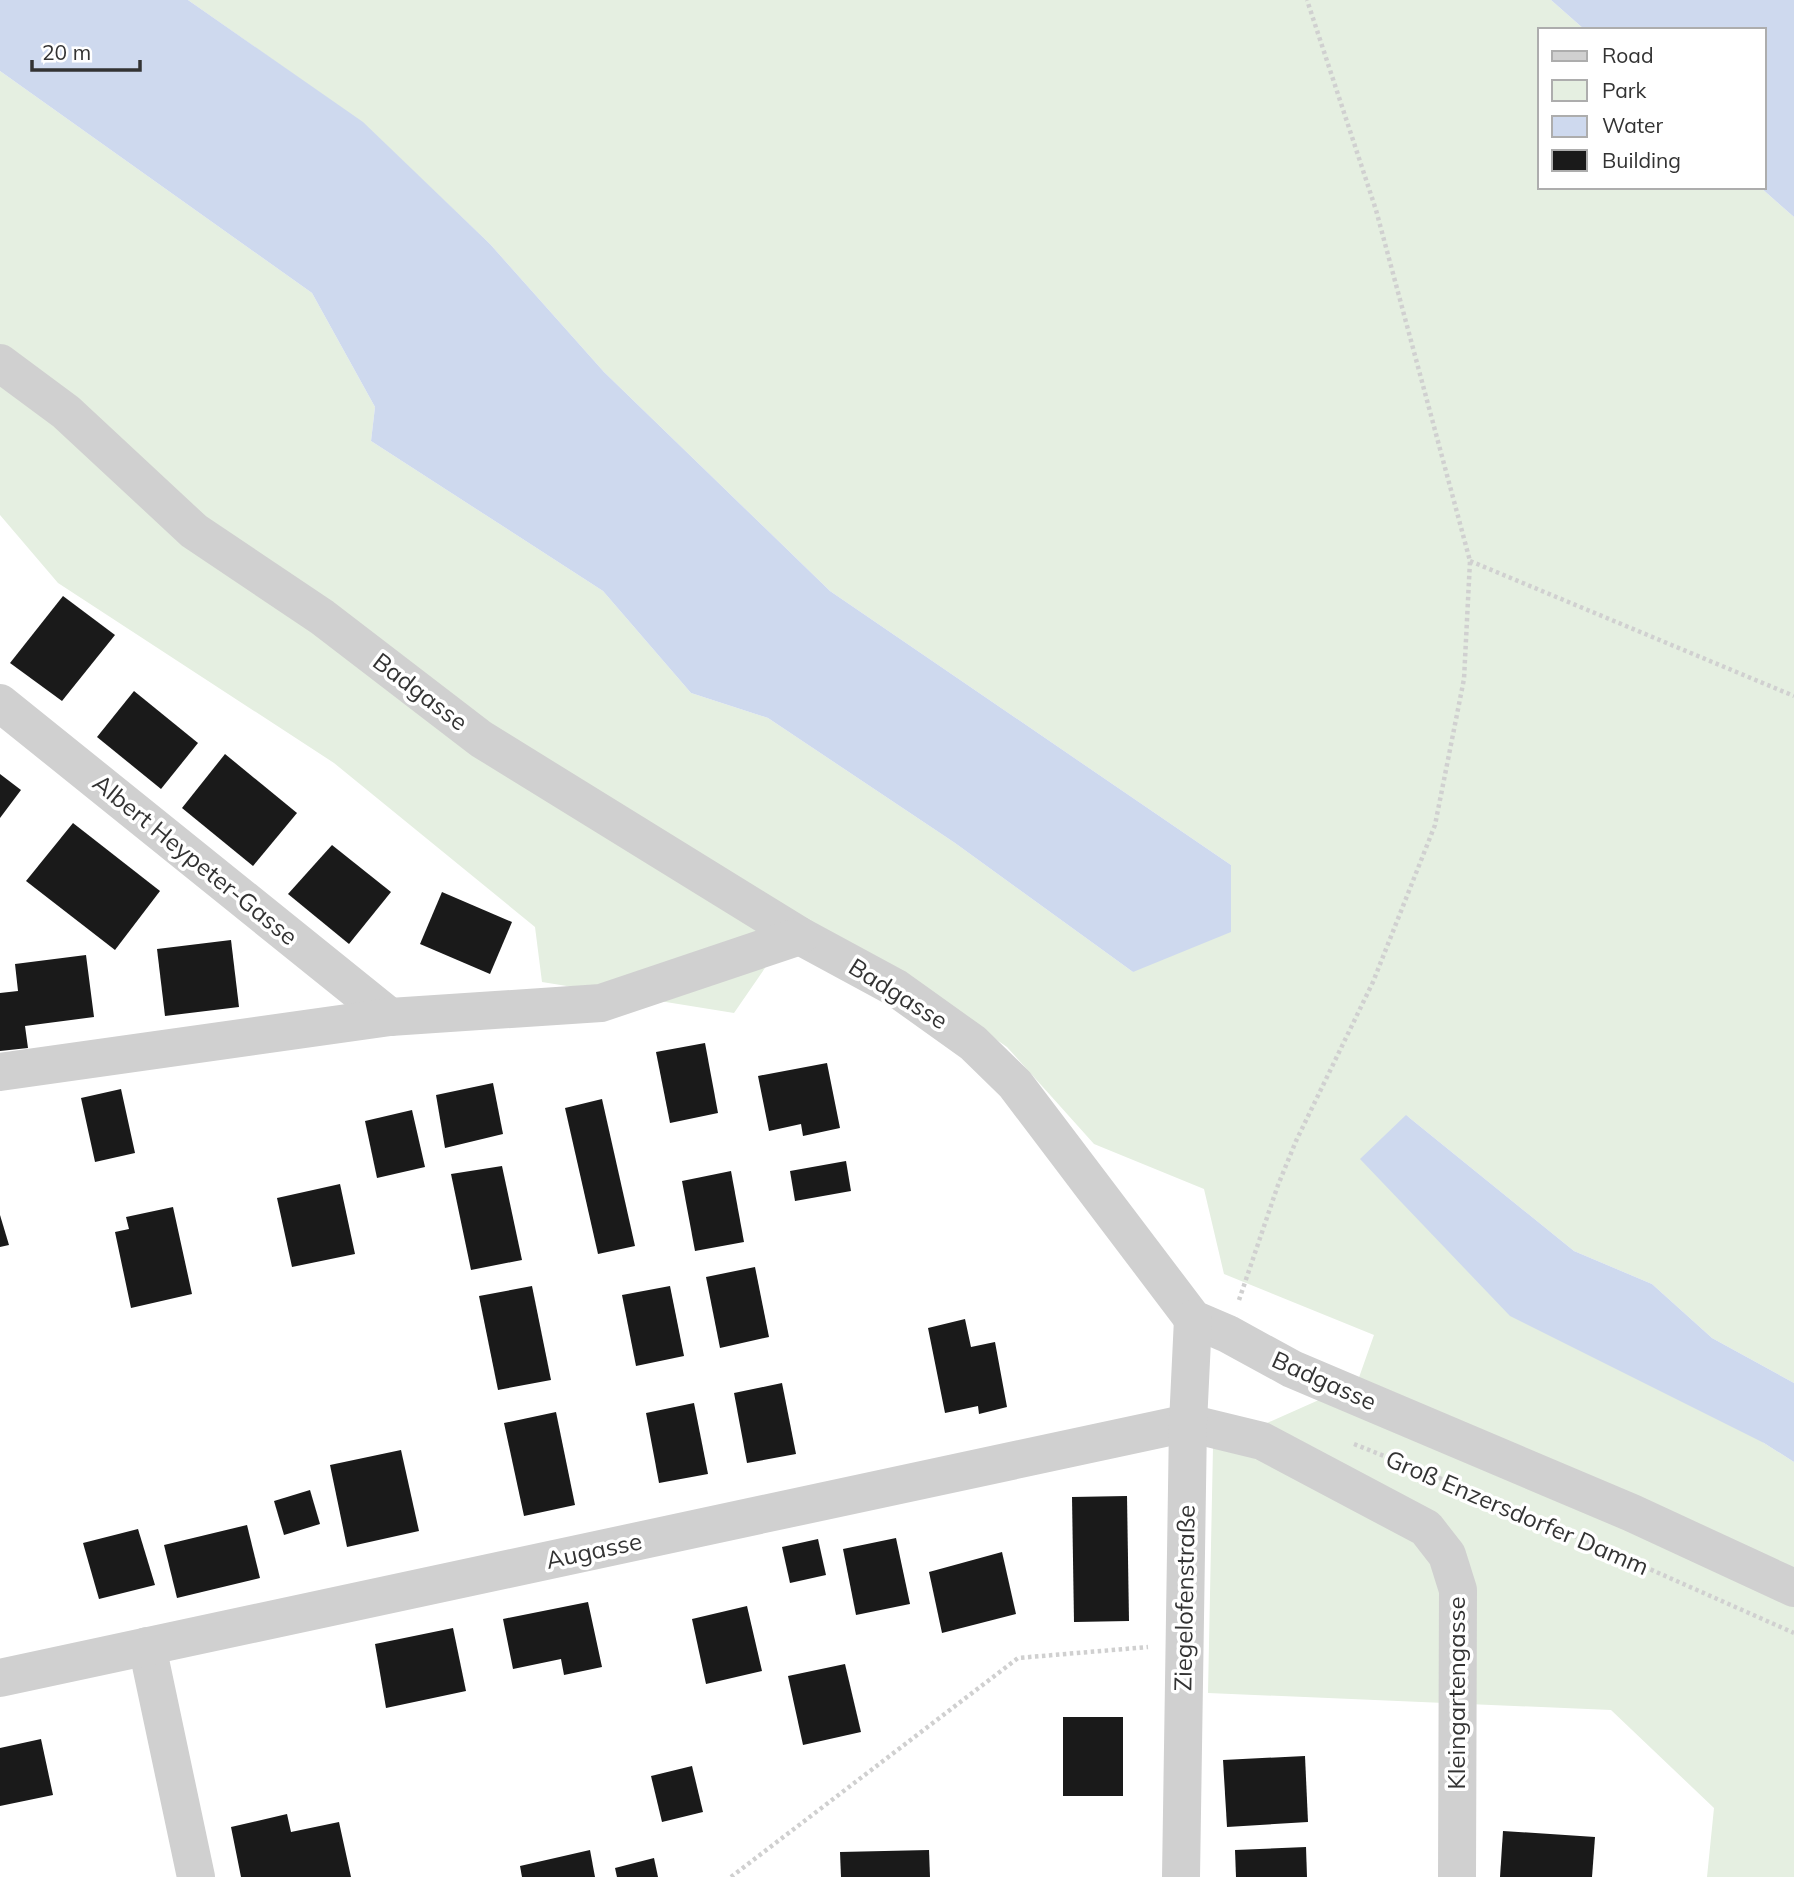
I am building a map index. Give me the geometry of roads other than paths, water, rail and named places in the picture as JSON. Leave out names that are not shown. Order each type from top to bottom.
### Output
[{"type":"street","name":"Badgasse","points":[[0,363],[66,412],[194,531],[322,617],[481,739],[800,936],[896,988],[973,1043],[1015,1084],[1193,1319],[1292,1368],[1632,1513],[1794,1588]]},
{"type":"street","name":"Albert Heypeter-Gasse","points":[[0,703],[390,1017]]},
{"type":"street","points":[[0,1072],[390,1017],[601,1003],[800,936]]},
{"type":"street","name":"Ziegelofenstraße","points":[[1181,1877],[1188,1423],[1193,1319]]},
{"type":"street","name":"Augasse","points":[[0,1678],[1188,1423]]},
{"type":"street","name":"Kleingartengasse","points":[[1188,1423],[1262,1441],[1426,1528],[1447,1555],[1458,1590],[1457,1877]]},
{"type":"street","points":[[147,1646],[196,1877]]},
{"type":"water","points":[[0,0],[188,0],[363,122],[490,244],[604,372],[830,591],[1231,865],[1231,932],[1133,972],[955,843],[768,718],[691,693],[603,591],[371,441],[375,407],[312,293],[0,71]]},
{"type":"water","points":[[1551,0],[1794,0],[1794,217],[1762,189],[1766,189],[1766,28],[1583,28]]},
{"type":"water","points":[[1406,1115],[1574,1251],[1652,1284],[1712,1338],[1794,1383],[1794,1462],[1764,1443],[1510,1316],[1360,1159]]}]
